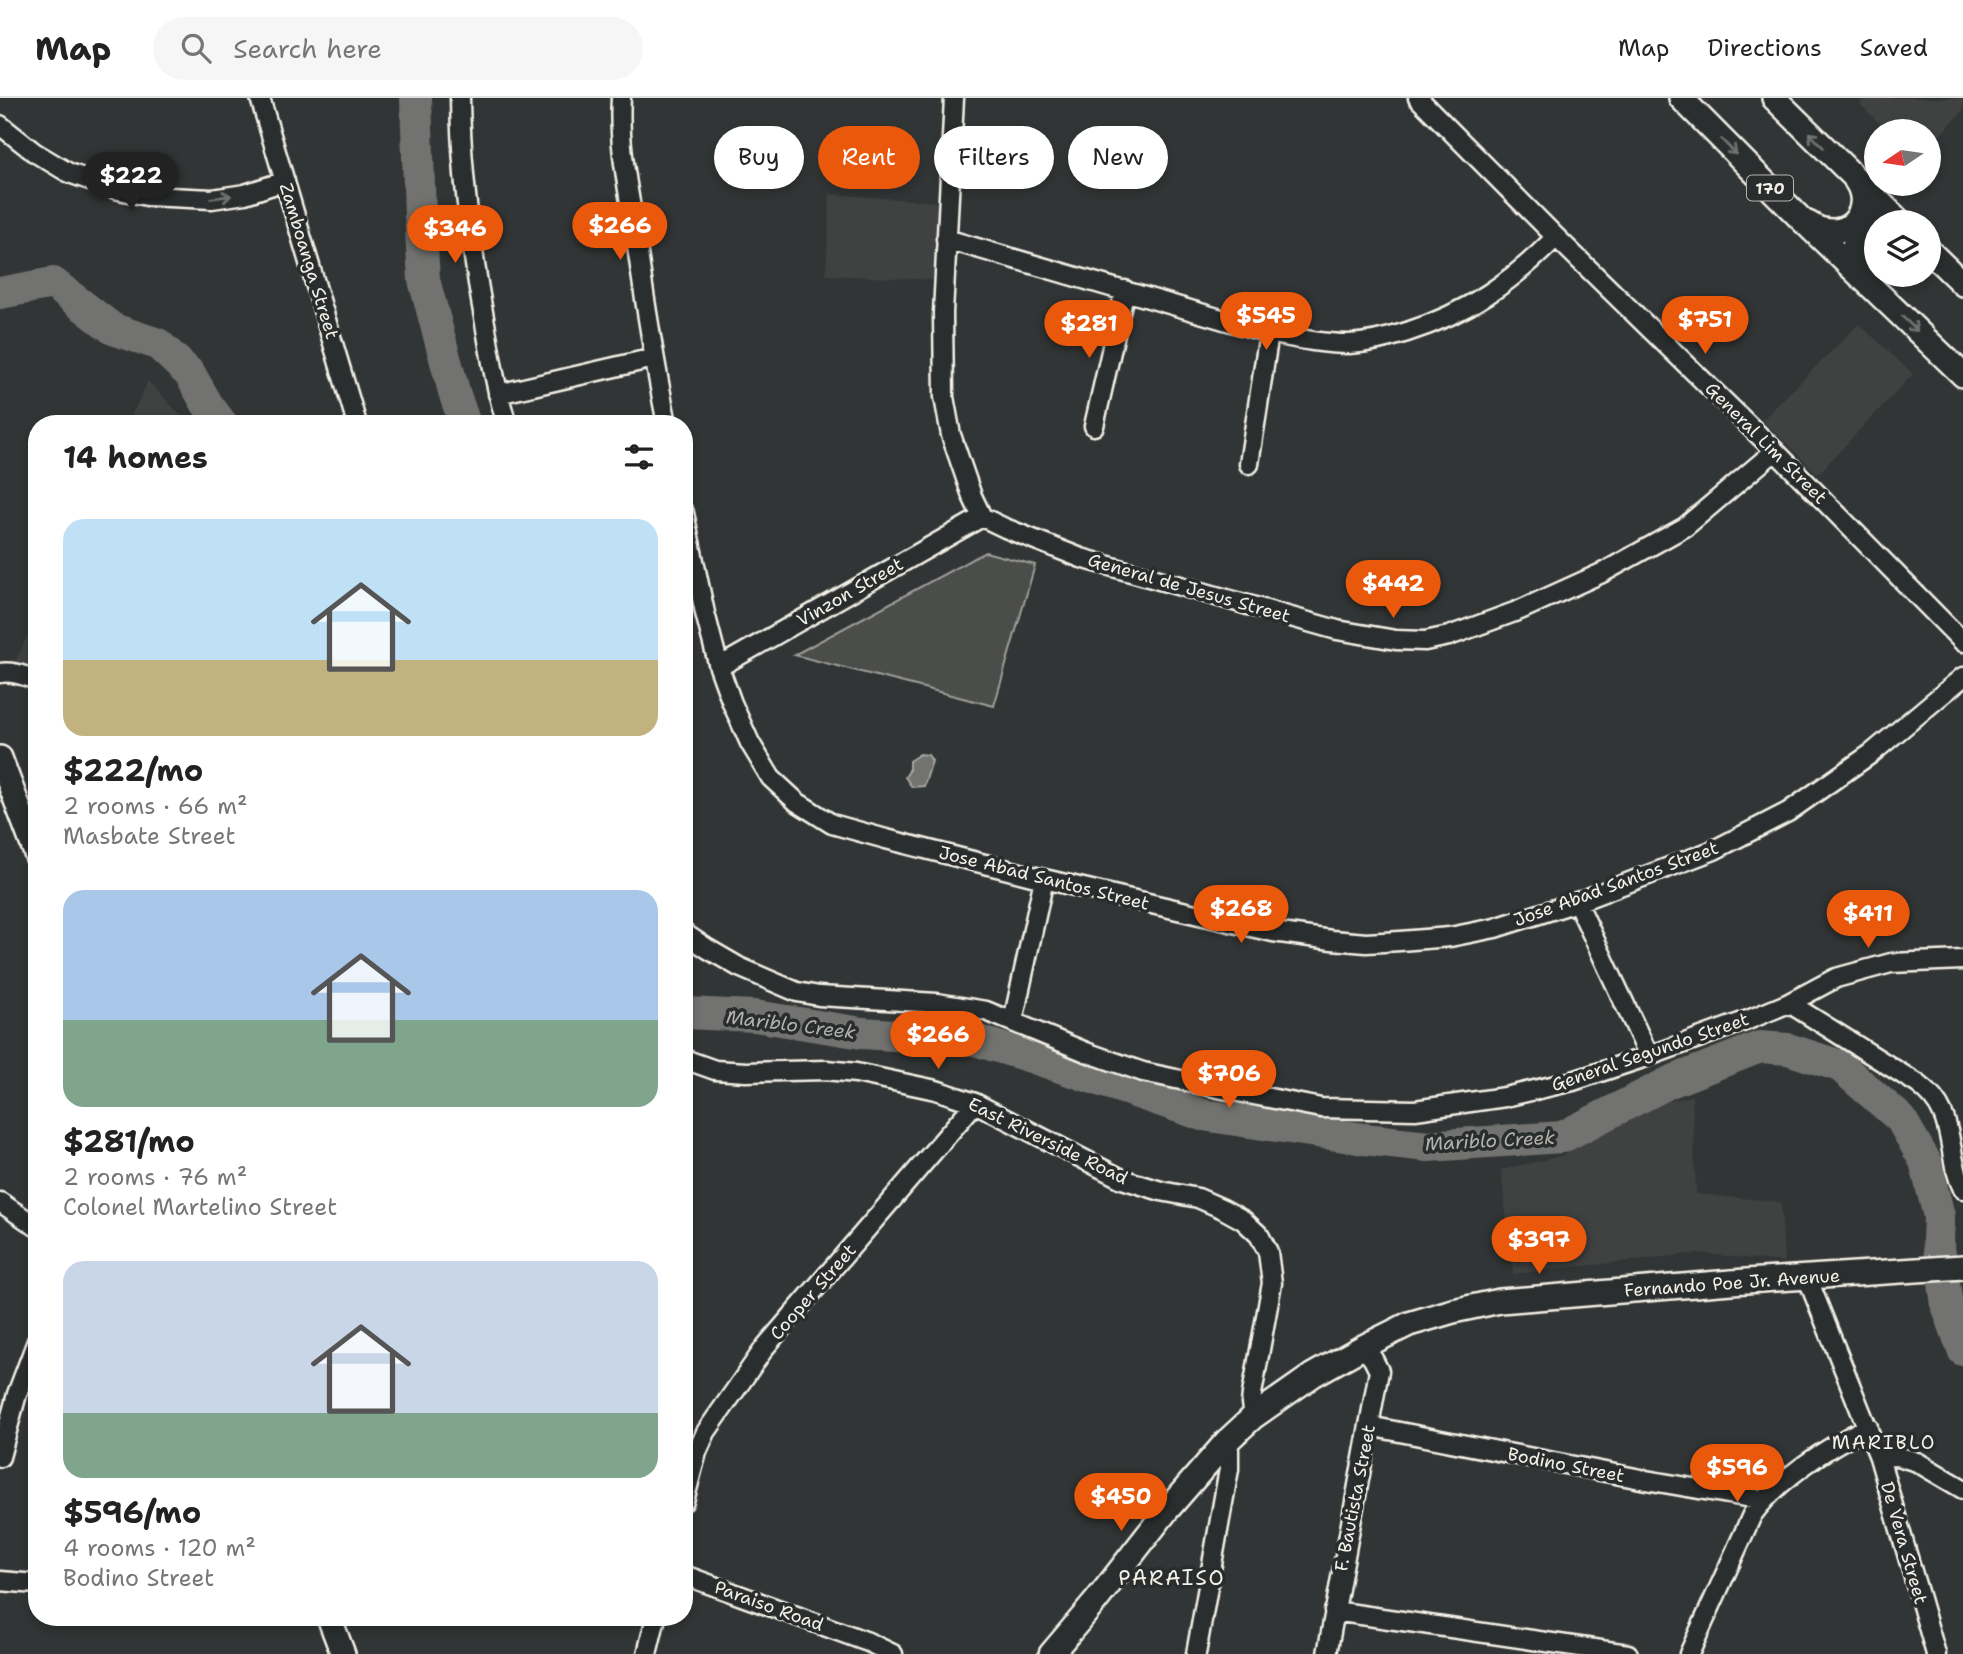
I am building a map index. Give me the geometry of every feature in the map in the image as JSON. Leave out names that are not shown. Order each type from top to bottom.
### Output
[{"type":"main road","name":"170","points":[[1681,98],[1800,218],[1963,375]]},
{"type":"main road","points":[[1774,98],[1886,210]]},
{"type":"main road","points":[[1800,218],[1826,231],[1841,230],[1855,221],[1860,215],[1864,199],[1858,184],[1847,170]]},
{"type":"main road","points":[[1861,276],[1853,260],[1852,251],[1858,234],[1864,229]]},
{"type":"main road","points":[[1941,263],[1963,285]]},
{"type":"main road","points":[[0,758],[28,832]]},
{"type":"main road","name":"Fernando Poe Jr. Avenue","points":[[1051,1654],[1167,1510],[1226,1442],[1313,1375],[1409,1324],[1500,1301],[1961,1267]]},
{"type":"main road","points":[[332,1626],[343,1654]]},
{"type":"street","name":"Zamboanga Street","points":[[260,98],[354,415]]},
{"type":"street","points":[[460,98],[466,208],[498,394],[504,415]]},
{"type":"street","points":[[621,98],[625,172],[665,415]]},
{"type":"street","points":[[954,98],[942,348],[944,397],[951,435],[962,470],[982,517]]},
{"type":"street","name":"General Lim Street","points":[[1418,98],[1775,451],[1963,642]]},
{"type":"street","points":[[0,125],[33,152],[69,173],[147,196],[212,199],[245,194],[285,181]]},
{"type":"street","points":[[946,239],[1269,333],[1311,342],[1351,344],[1390,337],[1459,312],[1493,291],[1537,257],[1556,237]]},
{"type":"street","points":[[1094,426],[1125,290]]},
{"type":"street","points":[[1250,464],[1269,333]]},
{"type":"street","points":[[498,394],[654,358]]},
{"type":"street","name":"General de Jesus Street","points":[[982,517],[1030,539],[1082,558],[1324,626],[1396,640],[1425,641],[1449,636],[1520,610],[1604,572],[1685,527],[1775,451]]},
{"type":"street","name":"Vinzon Street","points":[[719,667],[982,517]]},
{"type":"street","name":"Jose Abad Santos Street","points":[[693,556],[719,667],[750,743],[771,778],[797,802],[832,824],[1044,879],[1273,932],[1366,943],[1450,937],[1495,928],[1577,902],[1714,850],[1788,812],[1872,753],[1963,677]]},
{"type":"street","points":[[0,673],[14,673],[28,677]]},
{"type":"street","points":[[1013,1021],[1044,879]]},
{"type":"street","points":[[1577,902],[1649,1056]]},
{"type":"street","name":"General Segundo Street","points":[[693,939],[739,967],[797,992],[819,996],[937,1003],[986,1011],[1143,1072],[1321,1108],[1416,1110],[1504,1097],[1573,1081],[1748,1020],[1789,1003],[1836,978],[1891,964],[1963,960]]},
{"type":"street","points":[[1789,1003],[1918,1084],[1935,1099],[1946,1119],[1963,1189]]},
{"type":"street","name":"East Riverside Road","points":[[693,1062],[715,1070],[826,1070],[856,1073],[936,1090],[975,1103],[1122,1179],[1161,1191],[1198,1198],[1243,1220],[1259,1235],[1268,1252],[1272,1283],[1252,1394],[1254,1418]]},
{"type":"street","name":"Cooper Street","points":[[693,1467],[706,1432],[766,1346],[975,1103]]},
{"type":"street","points":[[0,1202],[28,1221]]},
{"type":"street","name":"De Vera Street","points":[[1807,1278],[1880,1457],[1936,1654]]},
{"type":"street","name":"F. Bautista Street","points":[[1327,1654],[1379,1371],[1363,1347]]},
{"type":"street","points":[[0,1457],[8,1392],[28,1357]]},
{"type":"street","name":"Bodino Street","points":[[1369,1426],[1763,1500]]},
{"type":"street","points":[[1689,1654],[1752,1515],[1763,1500],[1776,1486],[1798,1470],[1852,1434],[1868,1427]]},
{"type":"street","points":[[1196,1654],[1229,1469],[1226,1442]]},
{"type":"street","points":[[1880,1457],[1897,1456],[1917,1462],[1963,1489]]},
{"type":"street","name":"Paraiso Road","points":[[693,1578],[868,1642],[893,1654]]},
{"type":"street","points":[[0,1581],[28,1583]]},
{"type":"street","points":[[1334,1611],[1628,1654]]},
{"type":"street","points":[[647,1654],[654,1626]]},
{"type":"shaded area","points":[[1865,98],[1963,98],[1963,111],[1941,134],[1941,119],[1875,119],[1860,104]]},
{"type":"shaded area","points":[[830,194],[939,202],[936,280],[826,275]]},
{"type":"shaded area","points":[[1859,324],[1913,374],[1818,474],[1762,420]]},
{"type":"shaded area","points":[[148,381],[180,415],[132,415]]},
{"type":"shaded area","points":[[985,552],[1035,565],[994,706],[794,655]]},
{"type":"shaded area","points":[[28,635],[28,671],[13,666]]},
{"type":"shaded area","points":[[920,754],[928,755],[932,761],[924,786],[912,787],[905,777],[909,771],[909,761]]},
{"type":"shaded area","points":[[1692,1096],[1696,1194],[1781,1202],[1784,1262],[1698,1253],[1513,1274],[1501,1170],[1565,1155],[1583,1135],[1630,1110]]},
{"type":"waterway","points":[[416,98],[424,280],[462,415]]},
{"type":"waterway","name":"Mariblo Creek","points":[[0,293],[53,283],[113,329],[158,344],[190,374],[215,415]]},
{"type":"waterway","name":"Mariblo Creek","points":[[693,1013],[755,1016],[862,1033],[975,1040],[1203,1115],[1428,1146],[1562,1137],[1670,1082],[1760,1047],[1788,1049],[1840,1066],[1901,1119],[1925,1161],[1939,1216],[1938,1240],[1947,1305],[1963,1350]]},
{"type":"district","name":"MARIBLO","points":[[1884,1442]]},
{"type":"district","name":"PARAISO","points":[[1172,1578]]}]
